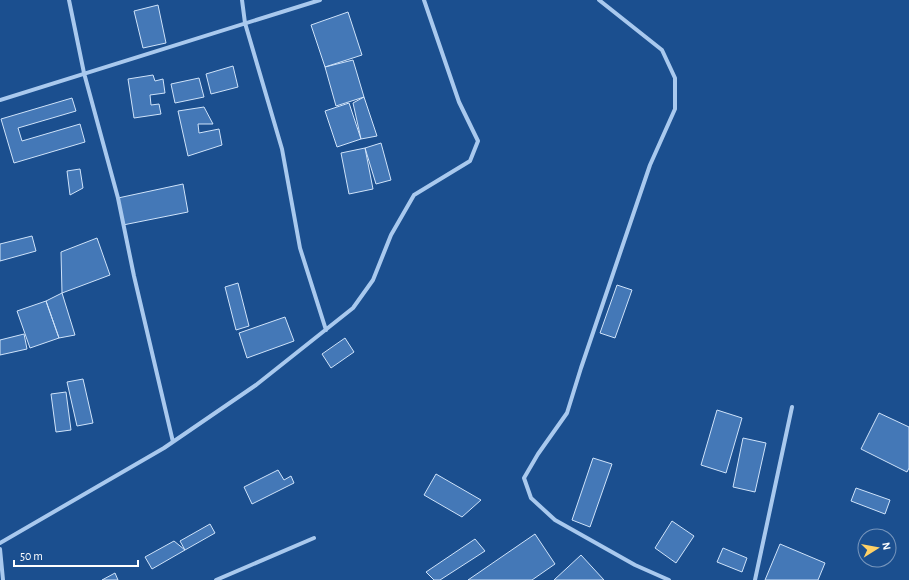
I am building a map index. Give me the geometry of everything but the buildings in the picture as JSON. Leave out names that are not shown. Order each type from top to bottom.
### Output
[{"type":"street","points":[[69,0],[84,73],[118,198],[134,276],[173,442]]},
{"type":"street","points":[[242,0],[245,23],[282,149],[300,248],[326,330]]},
{"type":"street","points":[[0,100],[320,0]]},
{"type":"street","points":[[0,542],[173,442],[256,385],[354,308],[373,280],[391,235],[414,195],[470,161],[478,141],[459,102],[424,0]]},
{"type":"street","points":[[599,0],[662,50],[675,78],[675,109],[650,165],[581,368],[568,413],[538,454],[524,478],[531,498],[555,520],[635,565],[669,580]]},
{"type":"street","points":[[755,580],[792,407]]},
{"type":"street","points":[[216,580],[314,538]]},
{"type":"street","points":[[0,549],[3,580]]}]
